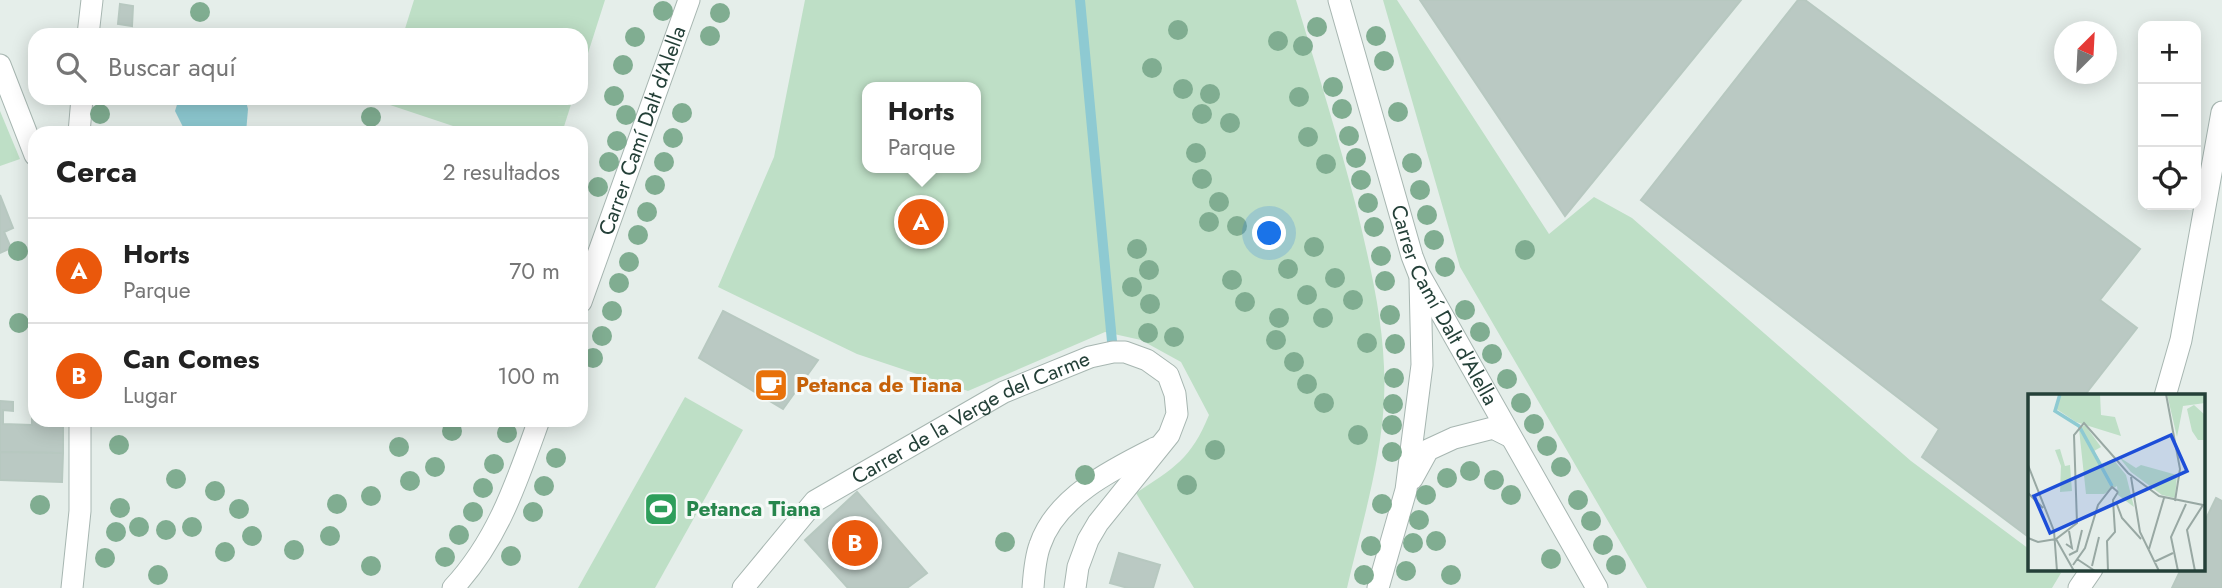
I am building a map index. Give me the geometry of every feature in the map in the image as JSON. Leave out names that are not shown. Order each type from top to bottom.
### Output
[{"type":"street","points":[[89,28],[92,0]]},
{"type":"street","name":"Carrer Camí Dalt d'Alella","points":[[588,282],[689,0]]},
{"type":"street","name":"Carrer Camí Dalt d'Alella","points":[[1339,0],[1419,274],[1597,588]]},
{"type":"street","points":[[0,65],[28,137]]},
{"type":"street","points":[[80,126],[81,105]]},
{"type":"street","points":[[2166,394],[2181,340],[2222,112]]},
{"type":"street","points":[[1378,588],[1406,491],[1422,365],[1419,274]]},
{"type":"street","name":"Carrer de la Verge del Carme","points":[[743,588],[815,501],[1004,392],[1090,357],[1125,352],[1147,359],[1168,374],[1175,394],[1177,414],[1163,444]]},
{"type":"street","points":[[72,588],[80,511],[80,427]]},
{"type":"street","points":[[453,588],[470,569],[509,503],[536,427]]},
{"type":"street","points":[[1406,491],[1428,450],[1454,438],[1493,428],[1509,436]]},
{"type":"street","points":[[1033,588],[1040,546],[1060,511],[1088,486],[1124,463],[1163,444]]},
{"type":"street","points":[[1075,588],[1078,567],[1098,523],[1163,444]]},
{"type":"street","points":[[2079,588],[2091,570]]},
{"type":"green space","points":[[414,0],[605,0],[588,53],[588,28],[405,28]]},
{"type":"green space","points":[[805,0],[1296,0],[1357,210],[1381,328],[1384,400],[1379,447],[1347,588],[1194,588],[1136,493],[1180,461],[1195,442],[1209,415],[1181,362],[1141,340],[1105,332],[968,391],[857,354],[718,287],[774,157]]},
{"type":"green space","points":[[1383,0],[1397,0],[1549,234],[1594,197],[1632,218],[1911,461],[2028,548],[2028,570],[2057,570],[2061,573],[2052,588],[1647,588],[1460,267]]},
{"type":"green space","points":[[390,105],[571,105],[564,126],[453,126]]},
{"type":"green space","points":[[0,111],[20,159],[0,166]]},
{"type":"green space","name":"Petanca Tiana","points":[[685,397],[743,430],[655,588],[578,588]]},
{"type":"water","points":[[177,105],[247,105],[247,126],[182,126],[175,111]]},
{"type":"building","points":[[1420,0],[1741,0],[1565,216]]},
{"type":"building","points":[[1798,0],[1805,0],[2140,249],[2100,300],[2137,328],[2086,394],[2028,394],[2028,536],[1922,457],[1939,429],[1641,200]]},
{"type":"building","points":[[120,4],[133,6],[132,26],[118,24]]},
{"type":"building","points":[[0,195],[13,228],[4,232],[11,248],[0,253]]},
{"type":"building","name":"Petanca de Tiana","points":[[723,311],[818,360],[783,409],[699,358]]},
{"type":"building","points":[[0,401],[13,402],[13,411],[3,410],[3,424],[63,427],[63,453],[0,452]]},
{"type":"building","points":[[0,452],[63,453],[62,482],[0,480]]},
{"type":"building","points":[[857,492],[927,573],[907,588],[848,588],[805,540]]},
{"type":"building","points":[[2216,498],[2222,501],[2222,588],[2172,588],[2181,570],[2204,570],[2204,523]]},
{"type":"building","points":[[1119,553],[1160,565],[1153,588],[1128,588],[1110,583]]},
{"type":"waterway","points":[[1080,0],[1113,352]]},
{"type":"place","name":"Horts","points":[[921,222]]},
{"type":"place","name":"Petanca de Tiana","points":[[771,385]]},
{"type":"place","name":"Petanca Tiana","points":[[661,509]]},
{"type":"place","name":"Can Comes","points":[[855,543]]}]
